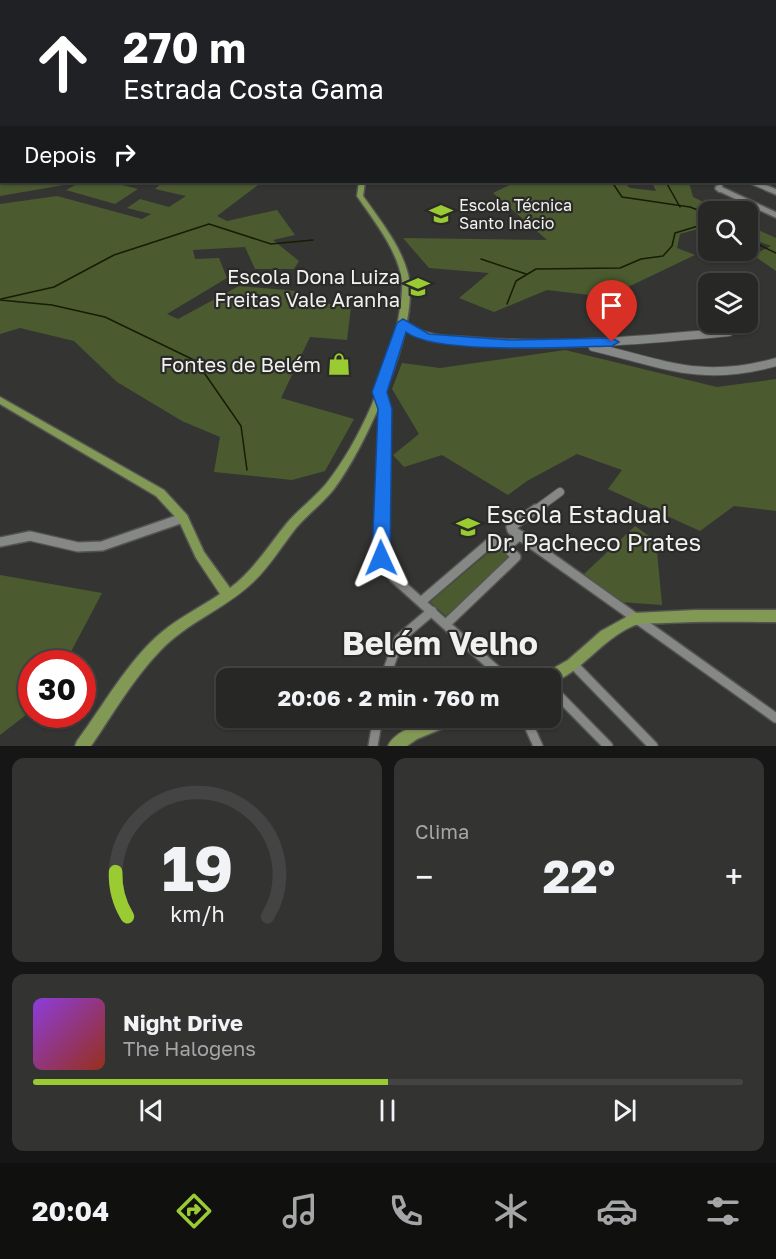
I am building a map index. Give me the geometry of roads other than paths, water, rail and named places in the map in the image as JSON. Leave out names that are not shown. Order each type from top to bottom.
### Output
[{"type":"main road","points":[[82,746],[154,648],[175,629],[249,580],[292,524],[332,484],[354,447],[380,392],[403,323],[406,283],[404,272],[380,225],[360,196],[362,183]]},
{"type":"main road","points":[[0,400],[160,493],[183,518],[200,555],[227,594]]},
{"type":"main road","points":[[561,671],[573,664],[605,634],[634,619],[776,616]]},
{"type":"main road","points":[[395,746],[412,734],[426,728]]},
{"type":"street","points":[[720,183],[718,188],[721,191],[776,215]]},
{"type":"street","points":[[754,183],[776,192]]},
{"type":"street","points":[[403,323],[418,335],[429,338],[511,344],[578,344],[716,333]]},
{"type":"street","points":[[578,344],[694,373],[720,375],[741,373],[776,363]]},
{"type":"street","points":[[380,392],[385,409],[381,558],[394,578],[494,668]]},
{"type":"street","points":[[560,492],[511,527],[634,619],[646,624],[776,718]]},
{"type":"street","points":[[0,542],[30,536],[78,547],[102,546],[183,518]]},
{"type":"street","points":[[506,547],[520,535]]},
{"type":"street","points":[[422,601],[492,541],[506,547],[516,557],[446,624]]},
{"type":"street","points":[[389,668],[399,639],[432,611]]},
{"type":"street","points":[[573,664],[653,746]]},
{"type":"street","points":[[561,698],[608,746]]},
{"type":"street","points":[[373,746],[376,728]]},
{"type":"street","points":[[530,728],[538,746]]},
{"type":"waterway","points":[[613,183],[622,197],[679,205]]},
{"type":"waterway","points":[[667,183],[679,205]]},
{"type":"waterway","points":[[679,205],[698,210]]},
{"type":"waterway","points":[[1,299],[54,287],[114,255],[209,224],[271,244],[313,240]]},
{"type":"waterway","points":[[507,304],[516,281],[536,269],[620,268],[641,259],[663,256],[672,246],[675,233],[698,226]]},
{"type":"waterway","points":[[758,244],[776,253]]},
{"type":"waterway","points":[[481,259],[526,274]]},
{"type":"waterway","points":[[0,300],[52,305],[105,317],[196,361],[241,426],[247,470]]},
{"type":"place","name":"Escola Técnica Santo Inácio","points":[[441,214]]},
{"type":"place","name":"Escola Dona Luiza Freitas Vale Aranha","points":[[418,287]]},
{"type":"place","name":"Fontes de Belém","points":[[339,364]]},
{"type":"place","name":"Escola Estadual Dr. Pacheco Prates","points":[[468,527]]},
{"type":"district","name":"Belém Velho","points":[[440,643]]}]
